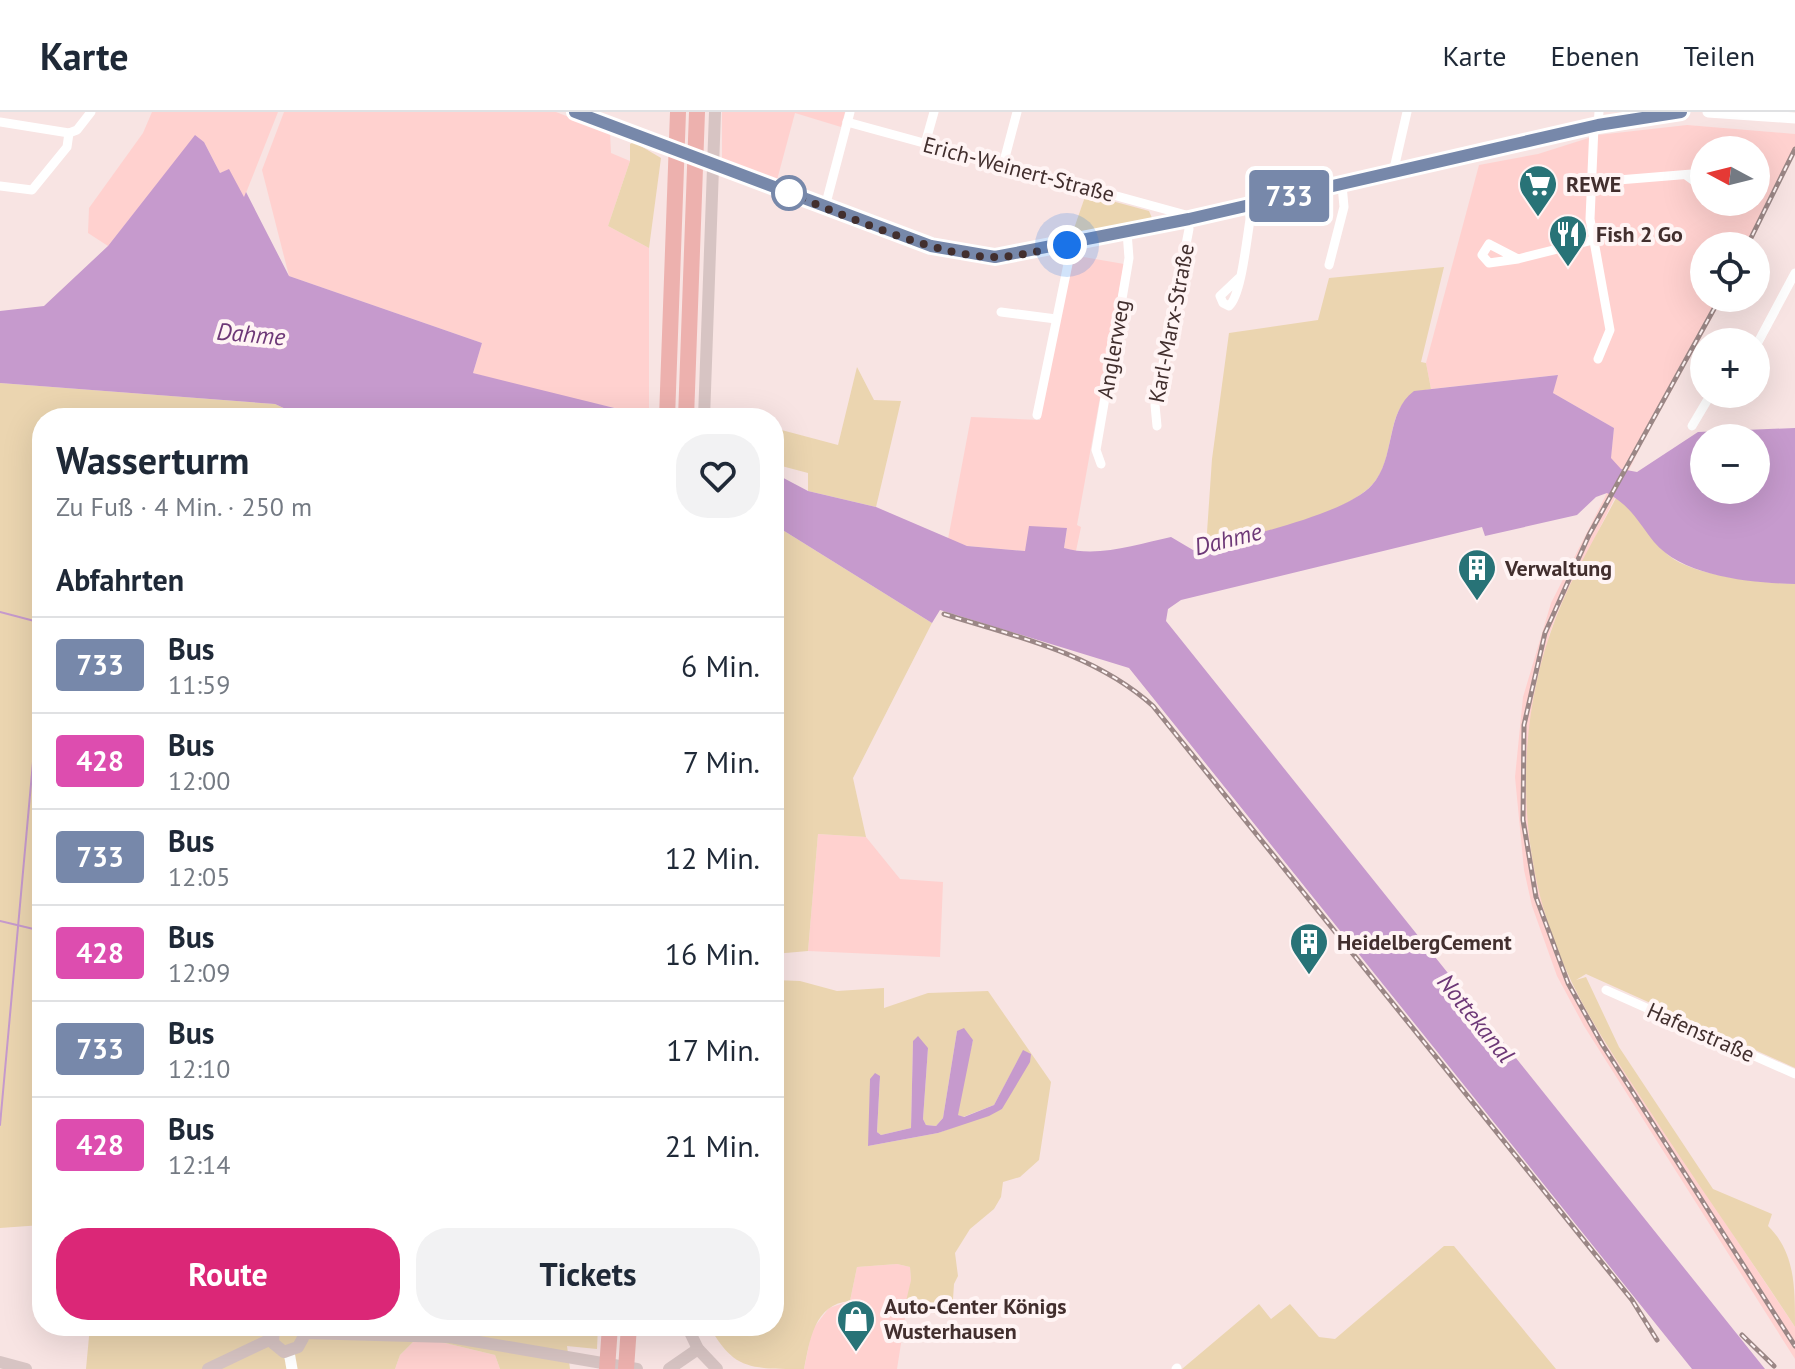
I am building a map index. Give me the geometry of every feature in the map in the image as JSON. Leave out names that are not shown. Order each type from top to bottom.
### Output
[{"type":"highway","points":[[687,408],[697,112]]},
{"type":"highway","points":[[668,408],[678,119]]},
{"type":"highway","points":[[607,1369],[609,1336]]},
{"type":"highway","points":[[626,1369],[628,1336]]},
{"type":"main road","points":[[705,408],[715,112]]},
{"type":"main road","points":[[208,1369],[265,1336]]},
{"type":"main road","points":[[273,1336],[276,1347],[289,1352],[302,1343],[302,1336]]},
{"type":"main road","points":[[432,1336],[637,1369]]},
{"type":"main road","points":[[692,1336],[698,1349],[717,1369]]},
{"type":"main road","points":[[669,1369],[698,1349]]},
{"type":"main road","points":[[0,1362],[26,1369]]},
{"type":"street","points":[[0,122],[69,133],[77,130],[91,112]]},
{"type":"street","name":"Karl-Marx-Straße","points":[[575,112],[825,207],[967,255],[1009,256],[1342,185],[1597,121],[1685,112]]},
{"type":"street","points":[[925,144],[934,112]]},
{"type":"street","points":[[1003,165],[1017,112]]},
{"type":"street","points":[[1393,173],[1407,112]]},
{"type":"street","points":[[1708,112],[1795,118]]},
{"type":"street","points":[[825,207],[849,117]]},
{"type":"street","name":"Erich-Weinert-Straße","points":[[849,117],[925,144],[1179,213],[1189,219]]},
{"type":"street","points":[[1597,121],[1590,219],[1610,330],[1598,359]]},
{"type":"street","points":[[0,186],[32,190],[67,147],[69,133]]},
{"type":"street","points":[[1683,174],[1690,179]]},
{"type":"street","points":[[1594,182],[1690,174]]},
{"type":"street","points":[[1329,265],[1344,207],[1342,185]]},
{"type":"street","points":[[1239,278],[1250,205]]},
{"type":"street","name":"Karl-Marx-Straße","points":[[1157,426],[1155,405],[1189,219]]},
{"type":"street","name":"Anglerweg","points":[[1101,464],[1096,450],[1129,258],[1127,232]]},
{"type":"street","points":[[1518,259],[1593,240]]},
{"type":"street","points":[[1037,415],[1068,264],[1067,245]]},
{"type":"street","points":[[1766,328],[1795,273]]},
{"type":"street","points":[[1001,312],[1056,319]]},
{"type":"street","name":"Hafenstraße","points":[[1606,990],[1795,1074]]},
{"type":"street","points":[[289,1352],[292,1369]]},
{"type":"shaded area","points":[[152,112],[278,112],[244,198],[229,170],[220,173],[204,142],[195,136],[108,246],[88,233],[89,208],[143,133]]},
{"type":"shaded area","points":[[284,112],[556,112],[610,133],[611,153],[630,161],[608,226],[649,248],[649,408],[616,408],[539,392],[473,373],[482,343],[289,276],[262,170]]},
{"type":"shaded area","points":[[722,112],[845,112],[841,127],[795,113],[777,180],[722,159]]},
{"type":"shaded area","points":[[1687,125],[1795,134],[1795,152],[1770,203],[1770,136],[1690,136],[1690,216],[1764,216],[1756,232],[1690,232],[1690,312],[1715,312],[1706,328],[1690,328],[1690,357],[1642,444],[1549,635],[1530,846],[1547,923],[1571,983],[1605,1043],[1795,1327],[1795,1359],[1584,1026],[1557,976],[1532,906],[1524,870],[1515,777],[1523,697],[1551,603],[1607,493],[1614,428],[1553,393],[1557,375],[1431,389],[1426,363],[1479,165],[1538,154],[1598,135]]},
{"type":"shaded area","points":[[634,142],[661,158],[649,248],[608,226],[630,161],[630,144]]},
{"type":"shaded area","points":[[1086,194],[1149,211],[1152,218],[1071,237]]},
{"type":"shaded area","points":[[1072,255],[1124,264],[1077,525],[1081,527],[1076,551],[1064,548],[1067,529],[1025,551],[967,546],[948,539],[971,417],[1040,420]]},
{"type":"shaded area","points":[[1444,267],[1421,362],[1426,363],[1431,389],[1415,394],[1404,403],[1397,415],[1386,459],[1371,486],[1356,498],[1316,517],[1206,547],[1212,459],[1229,333],[1318,320],[1329,278]]},
{"type":"shaded area","points":[[857,367],[874,400],[901,401],[876,507],[808,491],[808,473],[784,467],[784,431],[838,445]]},
{"type":"shaded area","points":[[0,383],[275,404],[284,408],[32,408],[32,1226],[0,1228]]},
{"type":"shaded area","points":[[1616,498],[1665,552],[1690,567],[1726,577],[1795,584],[1795,1068],[1586,974],[1576,980],[1586,977],[1619,1047],[1713,1189],[1772,1214],[1768,1226],[1784,1247],[1792,1271],[1795,1327],[1594,1024],[1557,948],[1535,872],[1526,791],[1531,711],[1539,672],[1564,599]]},
{"type":"shaded area","points":[[784,531],[932,623],[853,778],[866,837],[818,834],[808,951],[784,953]]},
{"type":"shaded area","points":[[818,834],[866,837],[900,879],[943,882],[940,957],[808,951]]},
{"type":"shaded area","points":[[784,980],[800,981],[837,991],[884,988],[884,1008],[928,993],[988,991],[1051,1082],[1039,1160],[1020,1177],[1003,1182],[1001,1197],[994,1209],[970,1229],[955,1253],[958,1276],[954,1284],[952,1315],[904,1310],[911,1280],[910,1267],[897,1264],[857,1267],[850,1301],[828,1309],[816,1325],[804,1369],[744,1364],[726,1351],[715,1336],[784,1336]],"holes":[[[957,1031],[973,1040],[957,1106],[958,1115],[963,1117],[994,1105],[1023,1051],[1002,1109],[938,1133],[868,1146],[880,1076],[877,1132],[881,1135],[911,1128],[913,1042],[928,1048],[923,1119],[926,1125],[936,1126],[943,1118]]]},
{"type":"shaded area","points":[[1444,1246],[1454,1246],[1556,1369],[1182,1369],[1259,1304],[1271,1319],[1290,1304],[1319,1337],[1335,1339]]},
{"type":"shaded area","points":[[897,1264],[910,1267],[911,1280],[897,1369],[804,1369],[812,1330],[829,1308],[850,1301],[857,1267]]},
{"type":"shaded area","points":[[89,1336],[598,1336],[597,1349],[567,1346],[570,1369],[500,1369],[495,1355],[441,1342],[413,1342],[400,1355],[395,1369],[86,1369]]},
{"type":"shaded area","points":[[413,1342],[441,1342],[495,1355],[500,1369],[395,1369],[400,1355]]},
{"type":"water","name":"Dahme","points":[[195,135],[204,142],[220,173],[229,169],[244,197],[246,192],[289,276],[482,343],[473,373],[615,408],[284,408],[275,404],[0,383],[0,311],[44,306],[108,246]]},
{"type":"water","name":"Nottekanal","points":[[1558,375],[1553,393],[1614,428],[1611,458],[1621,469],[1637,472],[1690,437],[1690,504],[1770,504],[1770,429],[1795,428],[1795,584],[1740,580],[1682,563],[1654,542],[1628,509],[1607,493],[1596,497],[1577,515],[1485,536],[1482,527],[1181,600],[1168,609],[1166,621],[1765,1369],[1692,1369],[1129,668],[940,610],[932,623],[784,531],[784,478],[808,491],[876,507],[967,546],[1025,551],[1029,526],[1067,528],[1064,548],[1077,551],[1118,549],[1171,537],[1193,550],[1288,525],[1338,507],[1358,496],[1380,474],[1399,411],[1414,391]]},
{"type":"water","points":[[964,1028],[973,1040],[958,1115],[964,1117],[994,1105],[1023,1050],[1031,1054],[1030,1062],[1002,1109],[938,1133],[868,1146],[870,1079],[875,1073],[880,1076],[877,1132],[881,1135],[911,1128],[913,1041],[918,1036],[928,1048],[923,1119],[926,1125],[936,1126],[943,1118],[957,1031]]},
{"type":"waterway","points":[[0,612],[32,620]]},
{"type":"waterway","points":[[0,1125],[32,773]]},
{"type":"waterway","points":[[0,921],[32,929]]},
{"type":"railway","points":[[1754,232],[1795,149]]},
{"type":"railway","points":[[1712,312],[1589,535],[1545,633],[1524,725],[1523,820],[1536,897],[1568,983],[1602,1044],[1795,1346]]},
{"type":"railway","points":[[944,614],[1081,660],[1130,688],[1153,706],[1632,1300],[1657,1340]]},
{"type":"railway","points":[[1742,1335],[1774,1366]]},
{"type":"bus line","name":"733","points":[[575,112],[931,246],[967,255],[995,257],[1020,255],[1189,219],[1598,125],[1681,112]]},
{"type":"place","name":"REWE","points":[[1538,218]]},
{"type":"place","name":"Fish 2 Go","points":[[1568,268]]},
{"type":"place","name":"Verwaltung","points":[[1477,602]]},
{"type":"place","name":"HeidelbergCement","points":[[1309,976]]},
{"type":"place","name":"Auto-Center Königs Wusterhausen","points":[[856,1353]]},
{"type":"route","points":[[789,193],[931,246],[967,255],[1020,255],[1067,245]]}]
